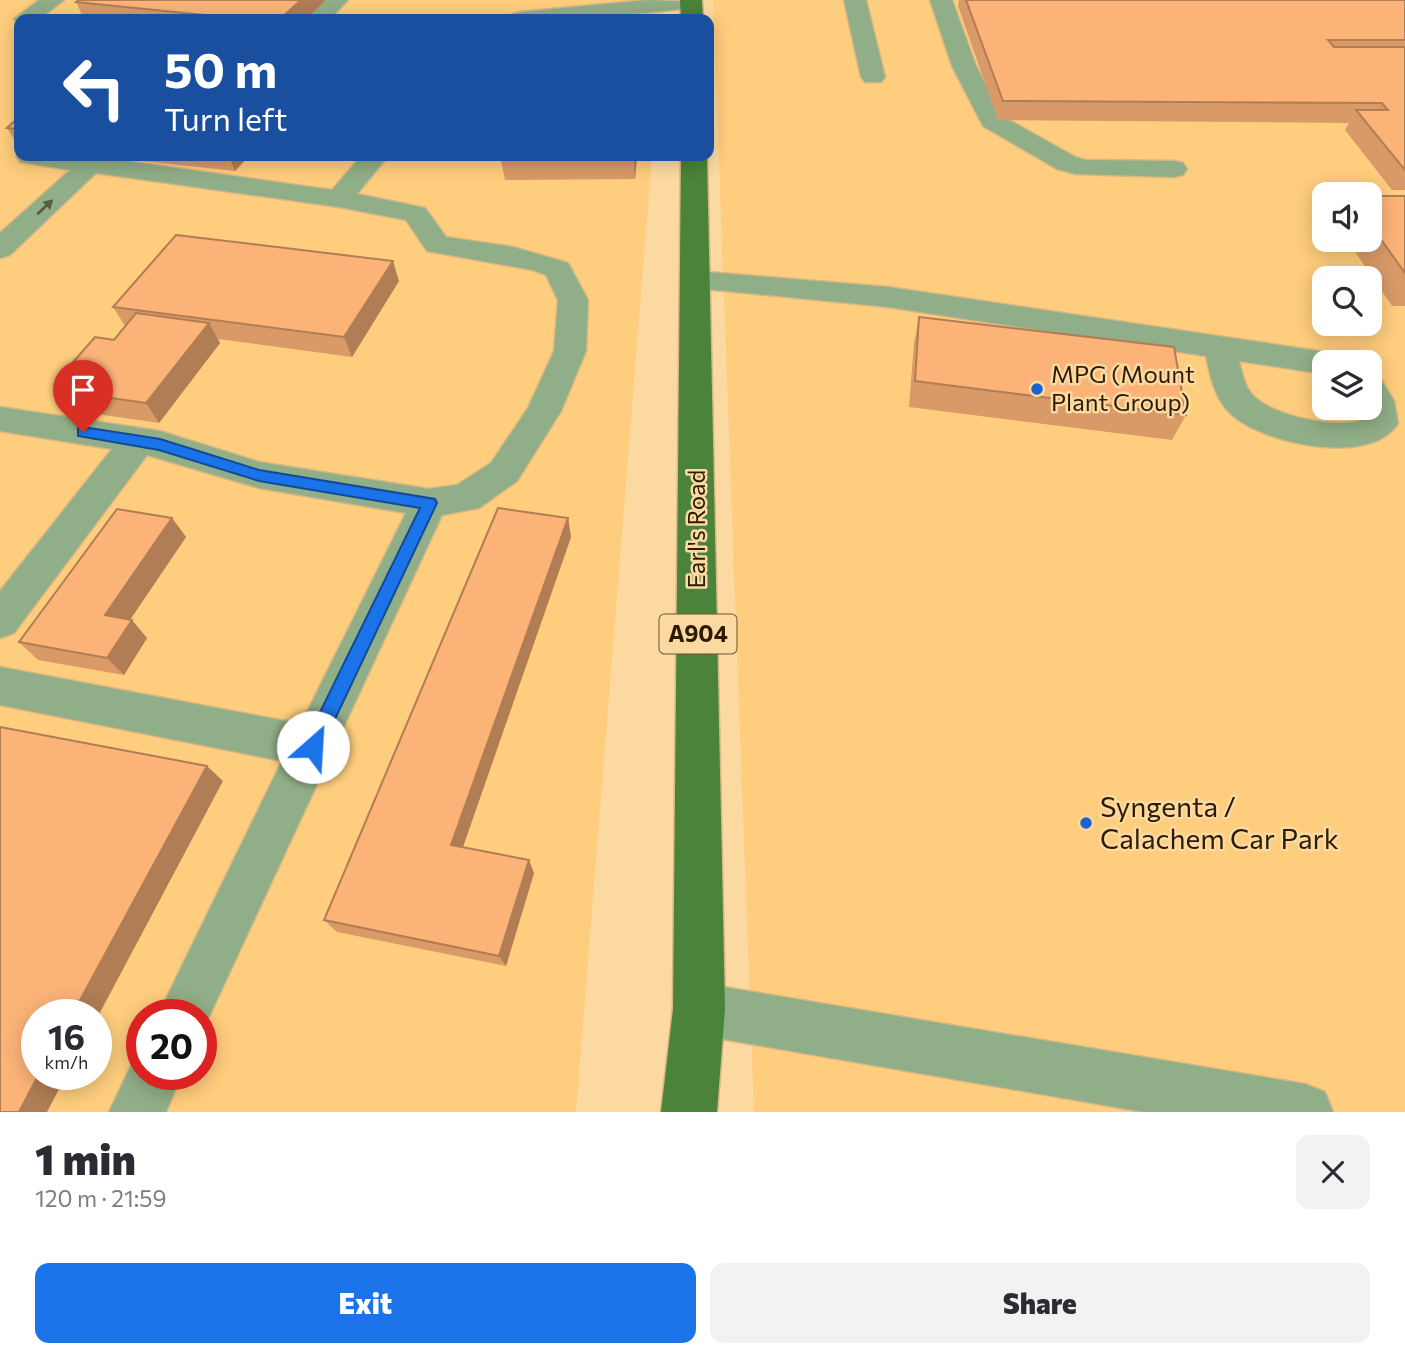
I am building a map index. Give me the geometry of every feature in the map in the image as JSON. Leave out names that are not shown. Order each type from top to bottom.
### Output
[{"type":"main road","name":"Earl's Road","points":[[689,1112],[699,1009],[694,161]]},
{"type":"lane","points":[[32,14],[53,0]]},
{"type":"lane","points":[[323,14],[337,0]]},
{"type":"lane","points":[[855,0],[873,77]]},
{"type":"lane","points":[[941,0],[964,65],[992,121],[1066,163],[1085,169],[1174,169]]},
{"type":"lane","points":[[592,14],[691,7]]},
{"type":"lane","points":[[0,419],[160,444],[259,475],[429,503],[466,498],[504,472],[544,411],[570,351],[573,300],[558,268],[496,252],[437,245],[415,214],[339,200],[68,161]]},
{"type":"lane","points":[[339,200],[371,161]]},
{"type":"lane","points":[[0,249],[91,164]]},
{"type":"lane","points":[[696,280],[888,297],[1312,361]]},
{"type":"lane","points":[[1220,348],[1230,389],[1243,406],[1257,416],[1283,427],[1360,435],[1372,430],[1381,423],[1380,420]]},
{"type":"lane","points":[[0,621],[138,441]]},
{"type":"lane","points":[[192,999],[429,503]]},
{"type":"lane","points":[[0,686],[313,747]]},
{"type":"lane","points":[[699,1009],[1305,1112]]},
{"type":"lane","points":[[138,1112],[148,1090]]},
{"type":"shaded area","points":[[0,0],[665,0],[664,14],[14,14],[14,161],[652,161],[576,1112],[0,1112]]},
{"type":"shaded area","points":[[713,0],[1405,0],[1405,1112],[754,1112]]},
{"type":"building","points":[[301,0],[286,14],[195,14],[76,2]]},
{"type":"building","points":[[966,0],[1405,0],[1405,40],[1328,40],[1334,47],[1405,47],[1405,170],[1356,110],[1388,110],[1382,103],[1003,101]]},
{"type":"building","points":[[1382,196],[1405,196],[1405,273],[1382,241]]},
{"type":"building","points":[[176,235],[393,261],[344,337],[113,307]]},
{"type":"building","points":[[136,313],[209,323],[146,403],[68,392],[86,372],[67,369],[95,337],[114,340]]},
{"type":"building","points":[[919,317],[1174,347],[1186,415],[915,381]]},
{"type":"building","points":[[498,508],[568,518],[451,845],[529,860],[499,956],[324,920]]},
{"type":"building","points":[[117,509],[172,518],[105,615],[132,620],[107,658],[19,642]]},
{"type":"building","points":[[0,727],[207,766],[81,999],[21,999],[21,1090],[31,1090],[19,1112],[0,1112]]},
{"type":"place","name":"MPG (Mount Plant Group)","points":[[1037,389]]},
{"type":"place","name":"Syngenta / Calachem Car Park","points":[[1086,823]]},
{"type":"route","points":[[83,432],[160,444],[259,475],[429,503],[313,747]]}]
